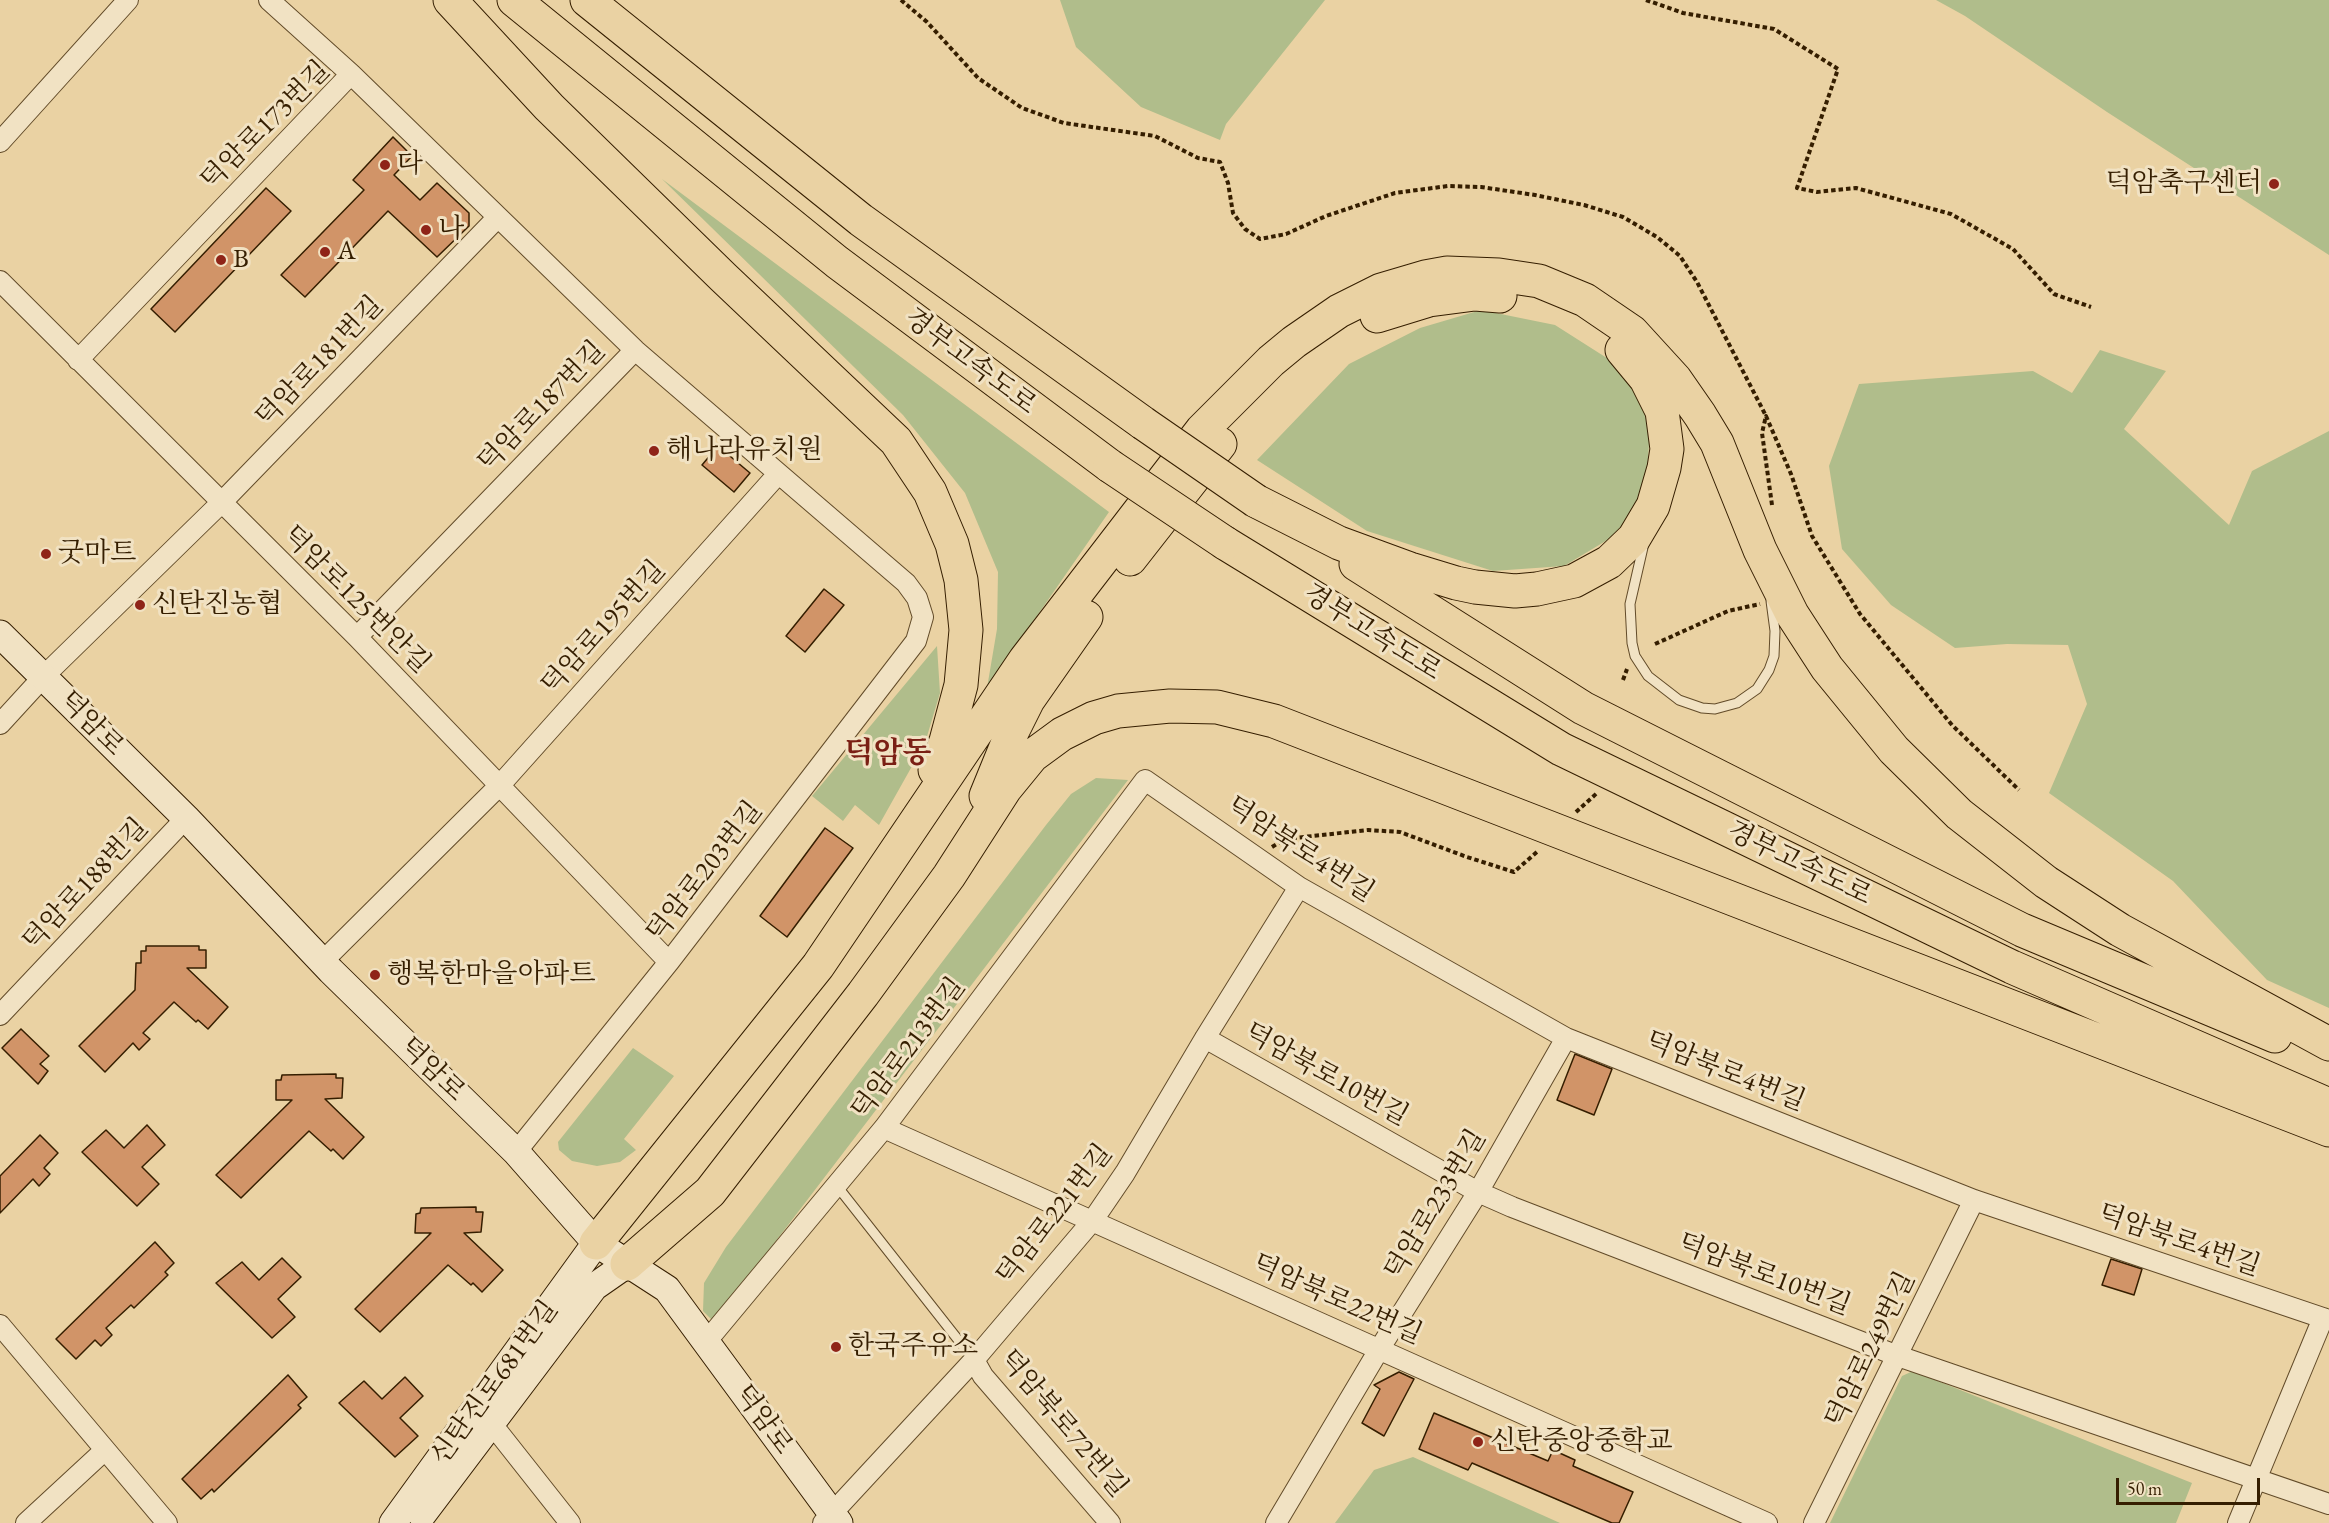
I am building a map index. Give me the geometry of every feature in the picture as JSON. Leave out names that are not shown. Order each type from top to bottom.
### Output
[{"type":"highway","points":[[450,0],[549,107],[723,277],[888,433],[930,492],[952,544],[961,580],[966,638],[961,685],[954,715],[925,799],[912,827]]},
{"type":"highway","name":"경부고속도로","points":[[514,0],[837,262],[1110,466],[1225,543],[1561,749],[2012,967],[2329,1105]]},
{"type":"highway","name":"경부고속도로","points":[[587,0],[861,220],[1143,423],[1256,501],[1583,708],[2022,930],[2329,1058]]},
{"type":"highway","points":[[596,1243],[818,966],[1025,660],[1202,430],[1250,380],[1294,342],[1339,311],[1392,287],[1447,273],[1481,273],[1539,281],[1572,293],[1615,320],[1645,345],[1695,406],[1717,442],[1760,550],[1792,614],[1839,684],[1894,750],[1959,814],[2046,882],[2120,930],[2329,1044]]},
{"type":"highway","points":[[949,876],[976,822],[997,766],[1028,700],[1047,671],[1104,593],[1227,435],[1266,393],[1313,353],[1358,325],[1382,314],[1428,300],[1475,294],[1519,299],[1578,320],[1609,340],[1636,364],[1662,411],[1667,449],[1664,468],[1653,506],[1634,538],[1609,562],[1574,580],[1546,588],[1515,591],[1475,587],[1410,569],[1339,543],[1256,501]]},
{"type":"highway","points":[[627,1264],[710,1192],[863,994],[949,876],[1018,771],[1046,744],[1094,718],[1118,711],[1170,706],[1217,707],[1298,730],[2329,1130]]},
{"type":"street","points":[[0,142],[128,0]]},
{"type":"street","points":[[269,0],[351,74]]},
{"type":"street","name":"덕암로173번길","points":[[78,360],[351,74],[498,217]]},
{"type":"street","points":[[498,217],[635,350]]},
{"type":"street","name":"덕암로181번길","points":[[0,724],[44,676],[221,503],[498,217]]},
{"type":"street","name":"덕암로125번안길","points":[[0,281],[357,637],[669,962]]},
{"type":"street","name":"덕암로187번길","points":[[357,637],[635,350],[778,474]]},
{"type":"street","name":"덕암로203번길","points":[[516,1152],[669,962],[916,641],[923,616],[917,598],[906,583],[778,474]]},
{"type":"street","name":"덕암로195번길","points":[[323,962],[500,785],[778,474]]},
{"type":"street","name":"덕암로","points":[[0,634],[186,819],[323,962],[516,1152],[596,1243],[667,1289],[831,1520]]},
{"type":"street","name":"덕암북로4번길","points":[[1145,780],[1299,887],[1566,1038],[1974,1200],[2326,1319]]},
{"type":"street","name":"덕암로213번길","points":[[706,1342],[885,1128],[1145,780]]},
{"type":"street","name":"덕암로188번길","points":[[0,1014],[186,819]]},
{"type":"street","name":"덕암로221번길","points":[[831,1520],[974,1360],[1093,1220],[1125,1173],[1204,1038],[1299,887]]},
{"type":"street","name":"덕암북로10번길","points":[[1204,1038],[1478,1191],[1512,1207],[1898,1356],[2329,1504]]},
{"type":"street","name":"덕암로233번길","points":[[1276,1523],[1380,1348],[1478,1191],[1566,1038]]},
{"type":"street","name":"덕암북로22번길","points":[[885,1128],[1767,1523]]},
{"type":"street","name":"덕암로249번길","points":[[1814,1523],[1974,1200]]},
{"type":"street","name":"신탄진로681번길","points":[[393,1523],[596,1243]]},
{"type":"street","name":"신탄진로681번길","points":[[416,1523],[594,1287],[627,1264]]},
{"type":"street","points":[[2238,1523],[2326,1319]]},
{"type":"street","points":[[0,1325],[167,1523]]},
{"type":"street","name":"덕암북로72번길","points":[[974,1360],[983,1376],[1110,1523]]},
{"type":"street","name":"신탄진로681번길","points":[[490,1423],[570,1523]]},
{"type":"street","points":[[26,1523],[105,1450]]},
{"type":"lane","points":[[1653,506],[1630,597],[1632,643],[1635,656],[1648,676],[1668,694],[1690,705],[1715,709],[1737,703],[1757,689],[1768,670],[1774,656],[1775,631],[1760,550]]},
{"type":"lane","points":[[837,1186],[974,1360]]},
{"type":"path","points":[[901,0],[927,22],[978,78],[1022,108],[1064,123],[1155,136],[1198,158],[1220,162],[1228,183],[1233,213],[1245,228],[1260,239],[1286,234],[1326,216],[1395,192],[1448,186],[1480,187],[1584,205],[1623,217],[1657,237],[1680,256],[1697,282],[1766,416],[1791,474],[1812,536],[1860,614],[1952,725],[2019,790]]},
{"type":"path","points":[[1646,0],[1683,13],[1774,29],[1838,69],[1797,188],[1817,192],[1856,188],[1951,214],[2013,249],[2054,294],[2091,307]]},
{"type":"path","points":[[1766,416],[1762,433],[1770,501],[1774,511]]},
{"type":"path","points":[[1655,644],[1728,610],[1763,603]]},
{"type":"path","points":[[1573,815],[1605,785]]},
{"type":"path","points":[[1256,857],[1285,839],[1368,830],[1400,832],[1514,872],[1538,851]]},
{"type":"green space","points":[[1060,0],[1325,0],[1226,124],[1220,140],[1141,107],[1076,47]]},
{"type":"green space","name":"덕암축구센터","points":[[1936,0],[2329,0],[2329,255],[2107,112],[1965,16]]},
{"type":"green space","points":[[662,179],[1109,512],[987,688],[997,629],[998,572],[965,493],[903,415]]},
{"type":"green space","points":[[1481,310],[1555,325],[1621,367],[1651,418],[1646,484],[1624,530],[1564,566],[1493,571],[1367,531],[1257,460],[1349,364],[1420,328]]},
{"type":"green space","points":[[2100,350],[2166,371],[2124,429],[2229,525],[2252,471],[2329,431],[2329,1008],[2267,980],[2173,881],[2049,793],[2087,704],[2068,645],[2007,644],[1955,648],[1891,605],[1842,549],[1829,466],[1859,384],[2033,371],[2072,393]]},
{"type":"green space","points":[[937,646],[940,693],[925,743],[879,825],[855,805],[843,821],[812,796]]},
{"type":"green space","points":[[1096,778],[1128,780],[714,1322],[703,1311],[704,1283],[726,1247],[1046,825],[1071,794]]},
{"type":"green space","points":[[633,1048],[674,1076],[624,1139],[636,1150],[620,1162],[597,1166],[572,1161],[559,1150],[558,1142]]},
{"type":"green space","points":[[1913,1371],[2192,1483],[2176,1523],[1830,1523],[1902,1376]]},
{"type":"green space","points":[[1413,1457],[1560,1523],[1335,1523],[1374,1470]]},
{"type":"building","points":[[393,137],[412,156],[394,175],[420,200],[437,183],[469,213],[469,226],[437,257],[388,211],[305,297],[281,275],[364,190],[353,180]]},
{"type":"building","name":"B","points":[[266,188],[291,211],[175,332],[151,309]]},
{"type":"building","points":[[718,446],[750,473],[734,492],[702,465]]},
{"type":"building","points":[[824,589],[844,605],[805,652],[786,636]]},
{"type":"building","points":[[825,828],[853,848],[787,937],[760,916]]},
{"type":"building","points":[[146,946],[199,946],[199,950],[206,950],[206,968],[187,968],[228,1007],[208,1029],[198,1020],[196,1022],[174,1002],[143,1033],[150,1039],[139,1050],[133,1043],[105,1072],[79,1046],[135,990],[136,963],[141,963],[141,951],[146,951]]},
{"type":"building","points":[[21,1029],[49,1056],[40,1064],[48,1071],[38,1084],[2,1048]]},
{"type":"building","points":[[1575,1054],[1612,1069],[1594,1115],[1557,1100]]},
{"type":"building","points":[[336,1074],[336,1078],[343,1078],[342,1098],[325,1099],[364,1137],[343,1159],[309,1131],[241,1198],[216,1175],[292,1100],[276,1100],[276,1080],[281,1080],[282,1075]]},
{"type":"building","points":[[147,1125],[165,1145],[142,1167],[159,1184],[137,1206],[82,1152],[106,1130],[124,1148]]},
{"type":"building","points":[[40,1135],[58,1153],[44,1168],[50,1174],[39,1186],[33,1179],[0,1213],[0,1176]]},
{"type":"building","points":[[476,1207],[476,1212],[483,1212],[481,1232],[464,1233],[503,1270],[482,1292],[448,1265],[380,1332],[355,1309],[431,1233],[415,1233],[416,1214],[420,1213],[421,1208]]},
{"type":"building","points":[[155,1242],[174,1263],[165,1272],[168,1275],[134,1308],[131,1305],[106,1328],[112,1335],[101,1346],[95,1340],[76,1359],[56,1339]]},
{"type":"building","points":[[282,1258],[301,1277],[278,1299],[295,1317],[272,1338],[216,1283],[242,1262],[259,1280]]},
{"type":"building","points":[[2111,1259],[2142,1269],[2134,1295],[2102,1285]]},
{"type":"building","points":[[1399,1372],[1414,1379],[1384,1436],[1362,1423],[1380,1389],[1374,1385]]},
{"type":"building","points":[[288,1375],[307,1397],[298,1405],[301,1408],[214,1492],[212,1489],[201,1499],[182,1479]]},
{"type":"building","points":[[405,1377],[423,1396],[400,1418],[418,1436],[395,1457],[339,1403],[364,1381],[382,1399]]},
{"type":"building","points":[[1434,1413],[1548,1461],[1553,1450],[1575,1460],[1573,1466],[1633,1492],[1619,1523],[1612,1523],[1472,1463],[1468,1470],[1419,1449]]},
{"type":"place","name":"다","points":[[385,165]]},
{"type":"place","name":"덕암축구센터","points":[[2274,184]]},
{"type":"place","name":"나","points":[[426,230]]},
{"type":"place","name":"A","points":[[325,252]]},
{"type":"place","name":"B","points":[[221,260]]},
{"type":"place","name":"해나라유치원","points":[[654,451]]},
{"type":"place","name":"굿마트","points":[[46,554]]},
{"type":"place","name":"신탄진농협","points":[[140,605]]},
{"type":"place","name":"행복한마을아파트","points":[[375,975]]},
{"type":"place","name":"한국주유소","points":[[836,1347]]},
{"type":"place","name":"신탄중앙중학교","points":[[1478,1442]]},
{"type":"district","name":"덕암동","points":[[888,754]]}]
